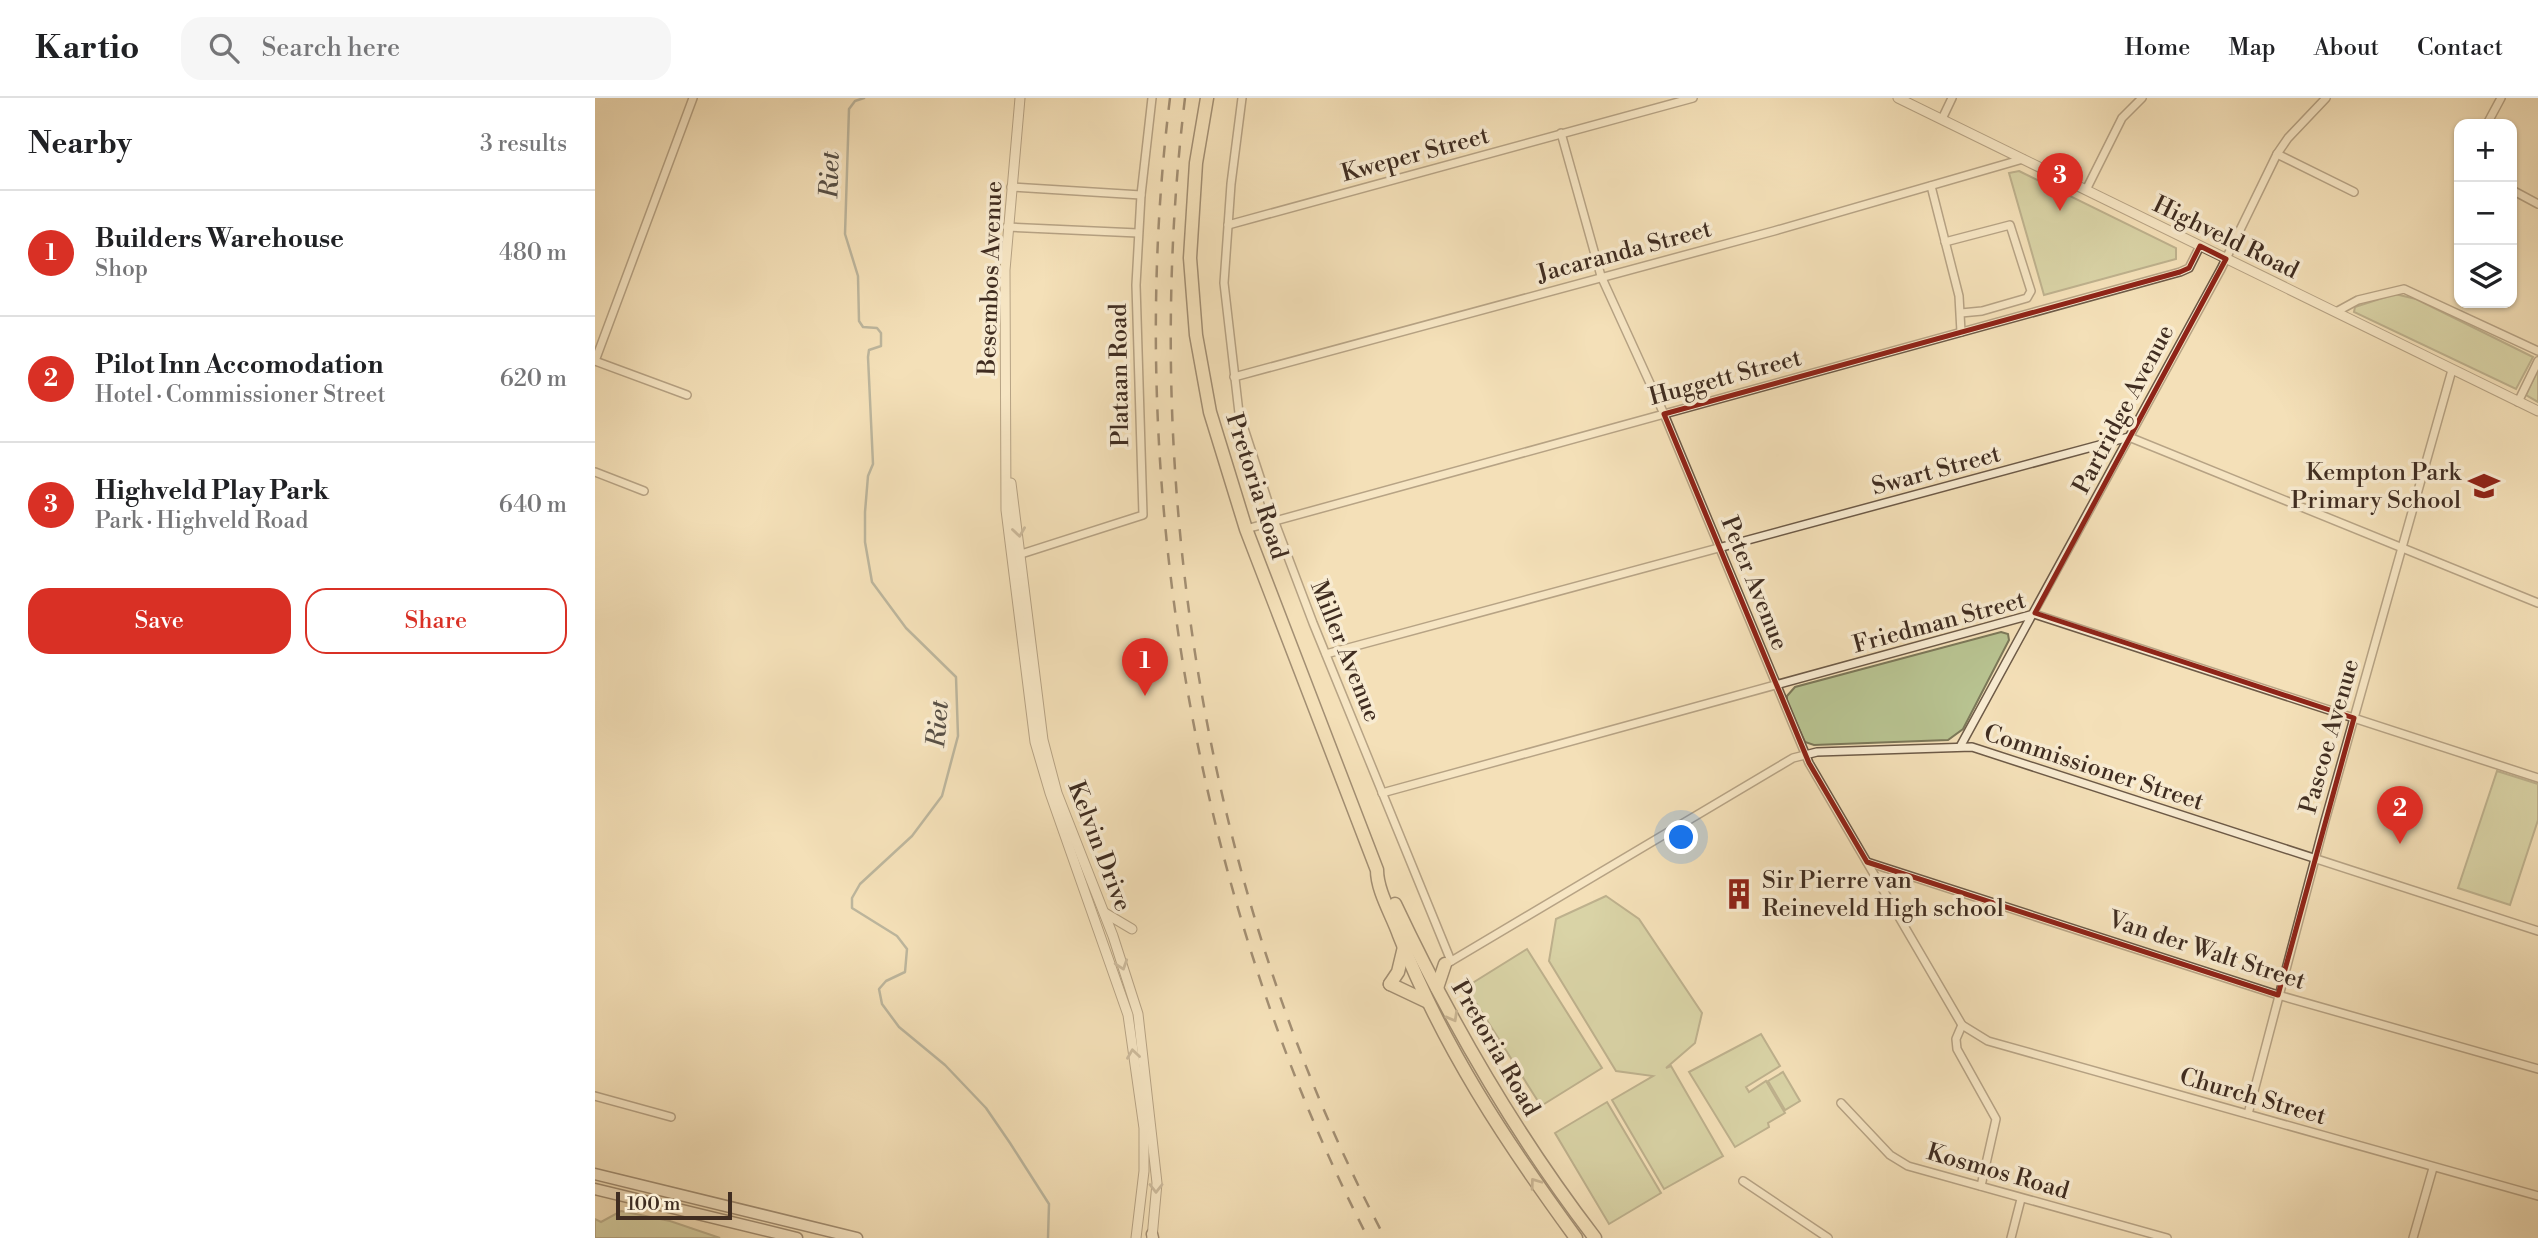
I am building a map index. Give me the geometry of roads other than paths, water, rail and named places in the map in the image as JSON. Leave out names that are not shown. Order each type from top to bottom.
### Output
[{"type":"main road","name":"Pretoria Road","points":[[1207,98],[1192,207],[1190,258],[1193,311],[1210,412],[1246,528],[1404,947],[1424,976],[1437,988],[1542,1168],[1595,1238]]},
{"type":"main road","name":"Pretoria Road","points":[[1377,870],[1424,976],[1429,1002],[1468,1080],[1530,1176],[1576,1238]]},
{"type":"main road","points":[[1404,947],[1398,971],[1390,984],[1429,1002]]},
{"type":"main road","points":[[1437,988],[1448,963]]},
{"type":"main road","points":[[595,1174],[857,1238]]},
{"type":"main road","points":[[596,1192],[796,1238]]},
{"type":"main road","points":[[1566,1225],[1569,1238]]},
{"type":"street","points":[[687,395],[595,361],[693,98]]},
{"type":"street","name":"Besembos Avenue","points":[[1007,462],[1007,227],[1020,98]]},
{"type":"street","name":"Plataan Road","points":[[1017,556],[1143,515],[1138,423],[1138,233],[1152,98]]},
{"type":"street","name":"Miller Avenue","points":[[1242,98],[1228,225],[1224,294],[1242,423],[1274,520],[1448,963]]},
{"type":"street","name":"Kweper Street","points":[[1228,225],[1693,98]]},
{"type":"street","name":"Highveld Road","points":[[1898,98],[2538,411]]},
{"type":"street","points":[[1942,119],[1952,98]]},
{"type":"street","points":[[2086,190],[2122,118],[2142,98]]},
{"type":"street","name":"Partridge Avenue","points":[[1961,745],[2226,259],[2277,154],[2288,138],[2326,98]]},
{"type":"street","points":[[2490,119],[2501,98]]},
{"type":"street","name":"Peter Avenue","points":[[1561,133],[1601,276],[1664,414],[1805,754],[1962,1025]]},
{"type":"street","points":[[2277,154],[2354,192]]},
{"type":"street","name":"Jacaranda Street","points":[[1234,377],[2023,159]]},
{"type":"street","points":[[1931,186],[1959,296],[1961,332]]},
{"type":"street","points":[[1011,187],[1141,195]]},
{"type":"street","points":[[2517,193],[2538,204]]},
{"type":"street","points":[[1945,242],[2011,225],[2031,291],[2027,298],[1982,311],[1961,313]]},
{"type":"street","points":[[1007,227],[1138,233]]},
{"type":"street","name":"Huggett Street","points":[[1246,528],[2180,272],[2189,268],[2200,246]]},
{"type":"street","points":[[2336,313],[2358,300],[2404,289],[2538,351]]},
{"type":"street","points":[[2518,401],[2538,361]]},
{"type":"street","name":"Pascoe Avenue","points":[[2248,1114],[2315,859],[2452,370]]},
{"type":"street","points":[[2129,437],[2538,603]]},
{"type":"street","name":"Swart Street","points":[[1326,654],[2129,437]]},
{"type":"street","name":"Kelvin Drive","points":[[1007,462],[1006,510],[1017,556],[1043,740],[1057,793],[1104,912],[1138,1014],[1157,1183],[1152,1237]]},
{"type":"street","points":[[595,472],[645,491]]},
{"type":"street","name":"Kelvin Drive","points":[[1017,556],[1035,742],[1050,793],[1128,1015],[1144,1128],[1144,1171],[1136,1238]]},
{"type":"street","name":"Friedman Street","points":[[1382,793],[2034,614],[2538,778]]},
{"type":"street","name":"Commissioner Street","points":[[1424,976],[1805,754],[1961,745],[2538,931]]},
{"type":"street","name":"Van der Walt Street","points":[[1867,862],[2278,995],[2538,1069]]},
{"type":"street","points":[[1104,912],[1132,929]]},
{"type":"street","points":[[1962,1025],[1956,1039],[1957,1049],[1996,1119],[1981,1186]]},
{"type":"street","name":"Church Street","points":[[1962,1025],[1988,1041],[2538,1196]]},
{"type":"street","points":[[595,1096],[671,1117]]},
{"type":"street","name":"Kosmos Road","points":[[1841,1104],[1898,1161],[2021,1199],[2167,1238]]},
{"type":"street","points":[[2413,1238],[2433,1168]]},
{"type":"street","points":[[1743,1181],[1826,1238]]},
{"type":"street","points":[[2011,1238],[2021,1199]]},
{"type":"waterway","name":"Riet","points":[[864,98],[855,101],[849,109],[845,234],[858,276],[859,321],[863,327],[877,328],[881,333],[881,346],[869,350],[868,357],[873,464],[868,476],[865,542],[872,582],[906,628],[956,677],[958,736],[942,796],[912,836],[860,884],[852,898],[852,908],[897,936],[907,949],[905,972],[886,981],[879,989],[882,1004],[899,1027],[945,1065],[986,1108],[1049,1204],[1048,1238]]},
{"type":"railway","points":[[1170,98],[1158,241],[1157,388],[1166,535],[1186,683],[1216,828],[1257,970],[1308,1107],[1368,1238]]},
{"type":"railway","points":[[1185,98],[1173,242],[1171,389],[1180,536],[1200,683],[1230,828],[1271,970],[1323,1107],[1385,1238]]},
{"type":"place","name":"Highveld Play Park","points":[[2060,211]]},
{"type":"place","name":"Kempton Park Primary School","points":[[2484,486]]},
{"type":"place","name":"Builders Warehouse","points":[[1145,696]]},
{"type":"place","name":"Pilot Inn Accomodation","points":[[2400,844]]},
{"type":"place","name":"Sir Pierre van Reineveld High school","points":[[1739,894]]}]
